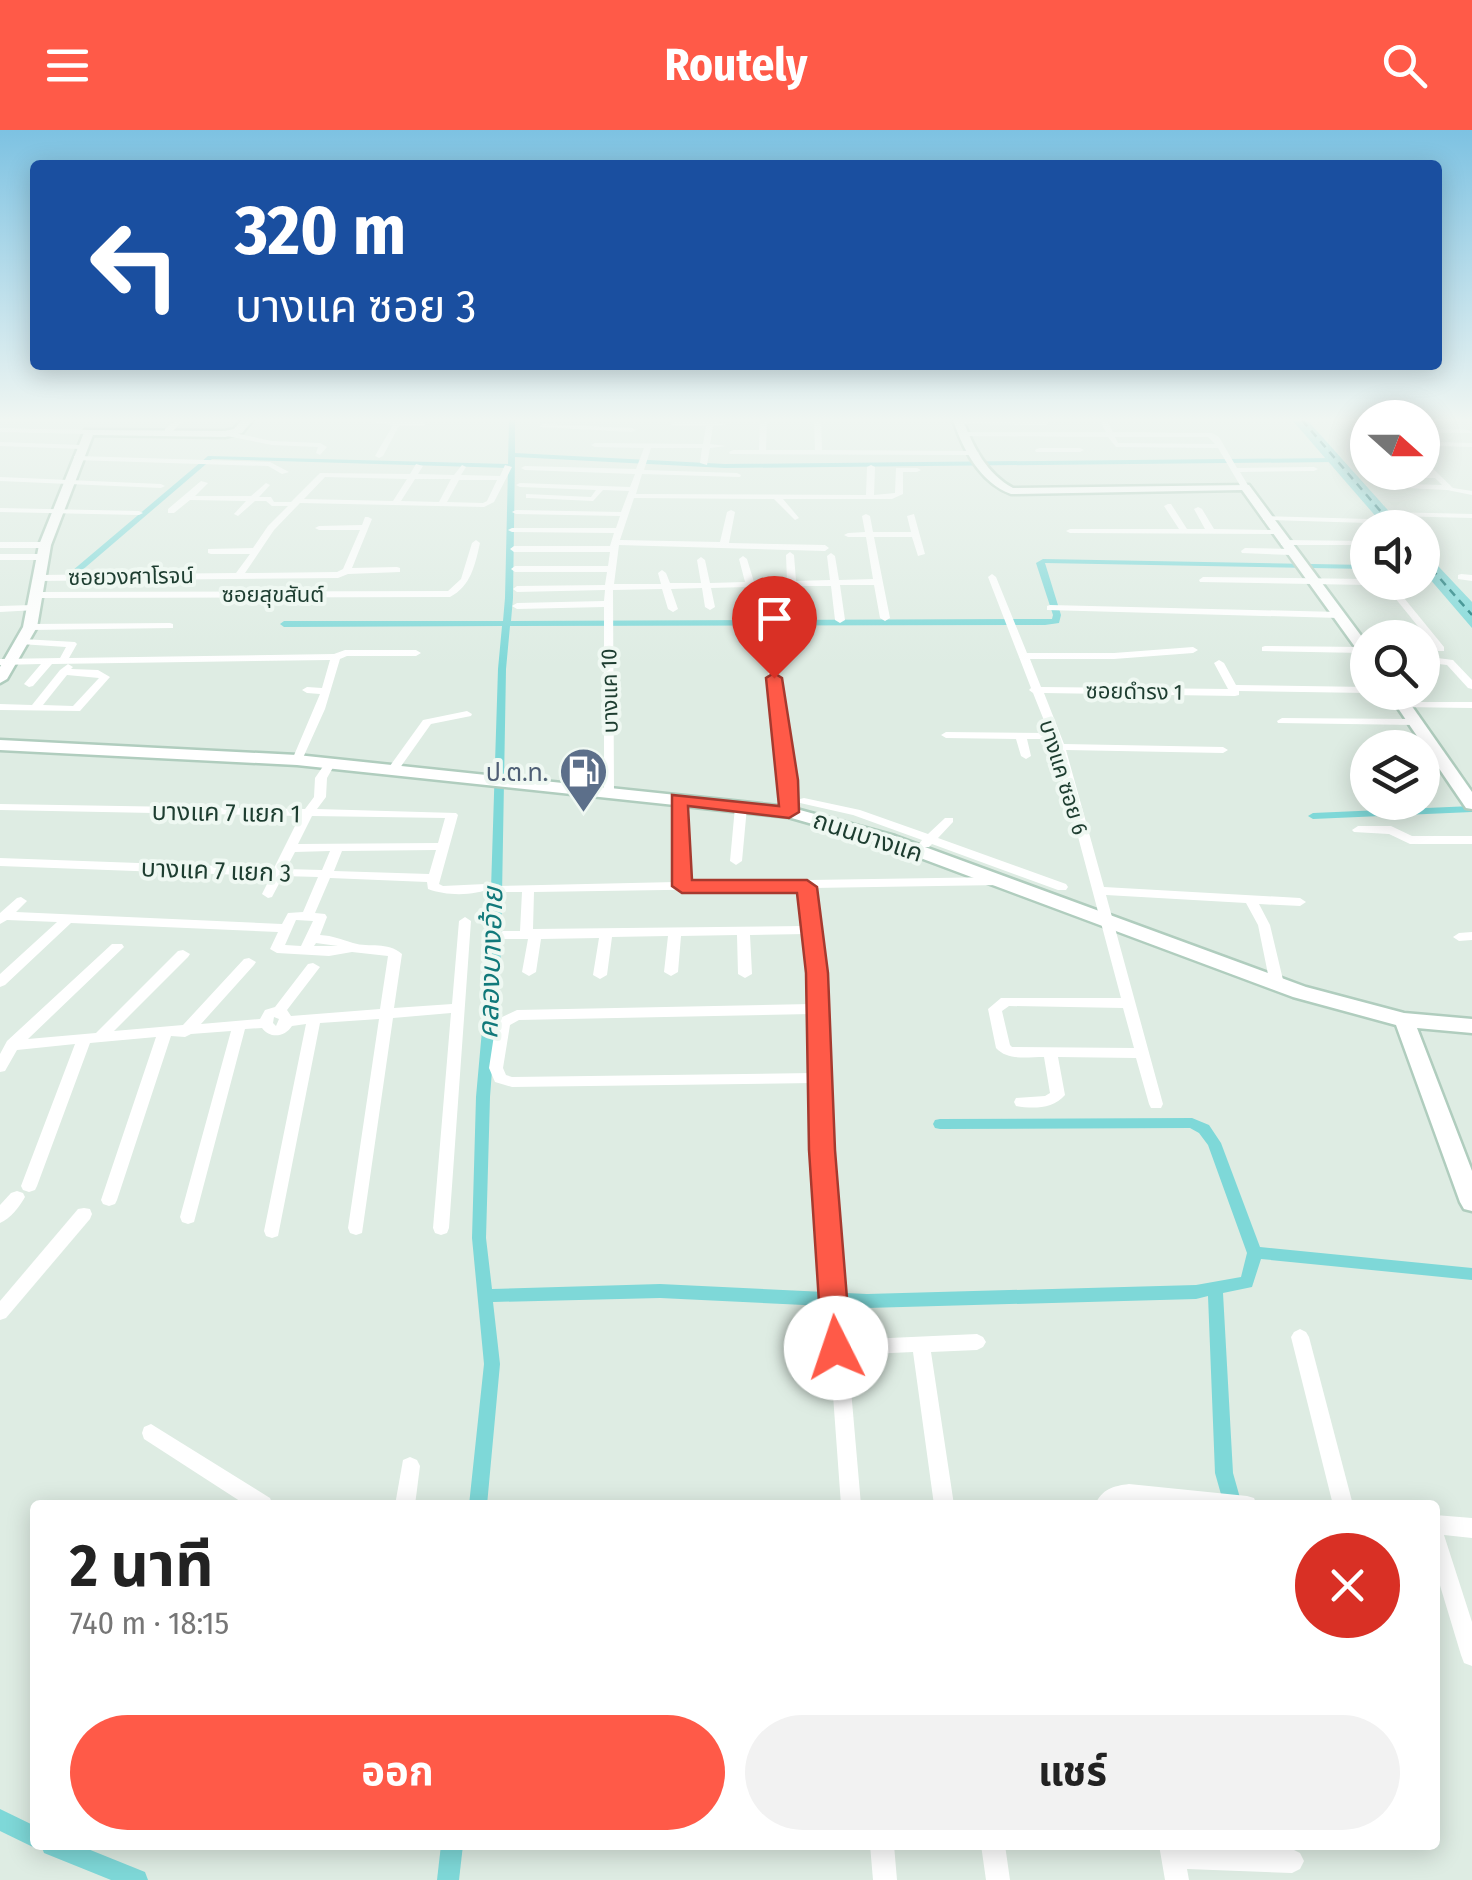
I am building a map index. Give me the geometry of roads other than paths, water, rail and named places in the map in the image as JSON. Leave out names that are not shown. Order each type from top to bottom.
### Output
[{"type":"street","points":[[0,679],[5,662],[23,642],[30,627],[37,578],[62,502]]},
{"type":"street","points":[[171,511],[183,502]]},
{"type":"street","points":[[214,502],[209,505],[220,509]]},
{"type":"street","points":[[238,514],[249,502]]},
{"type":"street","points":[[291,502],[490,502]]},
{"type":"street","points":[[240,574],[294,502]]},
{"type":"street","name":"บางแค 10","points":[[608,793],[608,604],[615,546],[627,502]]},
{"type":"street","points":[[781,502],[795,518]]},
{"type":"street","points":[[1256,502],[1350,631]]},
{"type":"street","points":[[1168,506],[1184,531]]},
{"type":"street","points":[[1198,509],[1212,532]]},
{"type":"street","points":[[0,510],[139,514]]},
{"type":"street","points":[[516,512],[623,514]]},
{"type":"street","points":[[724,545],[730,512]]},
{"type":"street","points":[[1125,514],[1134,530]]},
{"type":"street","points":[[1440,515],[1472,516]]},
{"type":"street","points":[[866,516],[885,618]]},
{"type":"street","points":[[911,516],[921,554]]},
{"type":"street","points":[[1266,518],[1350,520]]},
{"type":"street","points":[[319,528],[366,523],[347,571]]},
{"type":"street","points":[[1342,543],[1332,529],[1350,528]]},
{"type":"street","points":[[512,530],[618,531]]},
{"type":"street","points":[[1070,531],[1224,532],[1284,542],[1350,543]]},
{"type":"street","points":[[1224,532],[1240,550],[1284,542]]},
{"type":"street","points":[[848,535],[916,534]]},
{"type":"street","name":"ซอยสุขสันต์","points":[[35,602],[450,594],[458,590],[468,572],[476,543]]},
{"type":"street","points":[[0,545],[44,551]]},
{"type":"street","points":[[514,548],[724,545],[828,552],[840,620]]},
{"type":"street","points":[[0,557],[44,551]]},
{"type":"street","points":[[211,551],[256,551]]},
{"type":"street","points":[[790,555],[794,620]]},
{"type":"street","points":[[742,558],[756,607]]},
{"type":"street","points":[[701,560],[710,607]]},
{"type":"street","points":[[515,569],[612,569]]},
{"type":"street","name":"ซอยวงศาโรจน์","points":[[37,578],[338,575],[347,571],[397,570]]},
{"type":"street","points":[[662,573],[673,609]]},
{"type":"street","name":"บางแค ซอย 6","points":[[992,577],[1058,742],[1156,1104]]},
{"type":"street","points":[[1203,580],[1350,582]]},
{"type":"street","points":[[517,589],[879,582]]},
{"type":"street","points":[[0,596],[0,607],[35,602]]},
{"type":"street","points":[[1401,600],[1442,649]]},
{"type":"street","points":[[518,606],[608,604]]},
{"type":"street","points":[[1050,608],[1339,615]]},
{"type":"street","points":[[30,627],[170,626]]},
{"type":"street","points":[[767,629],[789,780],[797,807]]},
{"type":"street","points":[[23,642],[72,644],[34,709]]},
{"type":"street","points":[[1264,649],[1350,652]]},
{"type":"street","points":[[1022,656],[1114,656],[1193,650]]},
{"type":"street","points":[[5,662],[62,664],[416,653]]},
{"type":"street","points":[[297,760],[336,657]]},
{"type":"street","points":[[1440,661],[1450,662],[1472,686]]},
{"type":"street","points":[[1218,663],[1235,693]]},
{"type":"street","points":[[0,707],[76,709],[105,677],[62,664],[29,684]]},
{"type":"street","points":[[307,690],[326,690]]},
{"type":"street","name":"ซอยดำรง 1","points":[[1034,690],[1350,690]]},
{"type":"street","points":[[1440,702],[1472,705]]},
{"type":"street","points":[[1406,710],[1419,730]]},
{"type":"street","points":[[393,770],[427,722],[466,714]]},
{"type":"street","points":[[1282,720],[1415,722]]},
{"type":"street","points":[[1025,721],[1026,756]]},
{"type":"street","points":[[1150,733],[1155,748]]},
{"type":"street","points":[[1194,733],[1200,749]]},
{"type":"street","points":[[946,735],[1026,736],[1058,742],[1223,750]]},
{"type":"street","name":"ถนนบางแค","points":[[0,745],[297,760],[741,807],[797,807],[833,822],[925,845],[1000,881],[1277,984],[1404,1020],[1472,1026]]},
{"type":"street","points":[[268,894],[307,814],[320,797],[320,778],[330,764]]},
{"type":"street","points":[[1440,764],[1472,803]]},
{"type":"street","points":[[679,799],[682,886]]},
{"type":"street","name":"บางแค 7 แยก 1","points":[[0,807],[452,815],[445,846]]},
{"type":"street","points":[[736,861],[741,807]]},
{"type":"street","points":[[949,820],[925,845],[1062,887]]},
{"type":"street","points":[[1358,830],[1392,830],[1410,840],[1472,840]]},
{"type":"street","points":[[291,848],[445,846],[432,878]]},
{"type":"street","points":[[307,917],[336,849]]},
{"type":"street","name":"บางแค 7 แยก 3","points":[[0,862],[432,878],[433,889],[485,888]]},
{"type":"street","points":[[501,888],[807,887],[1000,881]]},
{"type":"street","points":[[807,887],[818,1009],[836,1348],[851,1500]]},
{"type":"street","points":[[528,889],[530,972]]},
{"type":"street","points":[[1100,891],[1300,902]]},
{"type":"street","points":[[1250,898],[1264,925],[1277,984]]},
{"type":"street","points":[[2,918],[21,901]]},
{"type":"street","points":[[309,944],[321,917],[292,916],[277,949],[336,940],[352,948],[389,950],[395,954],[356,1228]]},
{"type":"street","points":[[2,918],[285,932]]},
{"type":"street","points":[[0,982],[66,920]]},
{"type":"street","points":[[441,1228],[466,921]]},
{"type":"street","points":[[743,930],[746,974]]},
{"type":"street","points":[[503,935],[811,930]]},
{"type":"street","points":[[671,972],[675,931]]},
{"type":"street","points":[[600,975],[606,932]]},
{"type":"street","points":[[0,1067],[12,1045],[117,947]]},
{"type":"street","points":[[0,1216],[23,1192],[92,1039],[183,954]]},
{"type":"street","points":[[185,1032],[249,962]]},
{"type":"street","points":[[12,1045],[264,1024],[273,1030],[313,967]]},
{"type":"street","points":[[1129,1003],[999,1004],[995,1009],[1003,1048],[1018,1054],[1143,1053]]},
{"type":"street","points":[[283,1017],[314,1020],[458,1008]]},
{"type":"street","points":[[818,1009],[517,1015],[503,1022],[496,1068],[500,1078],[512,1082],[821,1078]]},
{"type":"street","points":[[272,1231],[314,1020]]},
{"type":"street","points":[[1404,1020],[1472,1202]]},
{"type":"street","points":[[188,1217],[239,1027]]},
{"type":"street","points":[[109,1200],[165,1033]]},
{"type":"street","points":[[1021,1102],[1048,1101],[1058,1095],[1050,1054]]},
{"type":"street","points":[[1,1310],[84,1214]]},
{"type":"street","points":[[1300,1337],[1342,1500]]},
{"type":"street","points":[[836,1348],[977,1342]]},
{"type":"street","points":[[921,1343],[943,1500]]},
{"type":"street","points":[[151,1433],[255,1500]]},
{"type":"street","points":[[406,1500],[410,1466]]},
{"type":"street","points":[[1110,1500],[1128,1493],[1189,1500]]},
{"type":"street","points":[[1440,1525],[1472,1528]]},
{"type":"street","points":[[1440,1553],[1472,1654]]},
{"type":"street","points":[[883,1850],[886,1880]]},
{"type":"street","points":[[994,1850],[998,1880]]},
{"type":"street","points":[[1174,1861],[1292,1861]]},
{"type":"water","points":[[1363,502],[1380,502],[1388,510],[1370,510]]},
{"type":"water","points":[[1440,568],[1472,602],[1472,628],[1440,591]]},
{"type":"waterway","points":[[70,576],[157,502]]},
{"type":"waterway","name":"คลองบางอ้าย","points":[[506,623],[511,502]]},
{"type":"waterway","points":[[506,623],[1045,622],[1056,621],[1057,615],[1040,563],[1043,561],[1350,567]]},
{"type":"waterway","points":[[284,624],[506,623]]},
{"type":"waterway","name":"คลองบางอ้าย","points":[[478,1500],[492,1364],[479,1238],[483,1097],[495,952],[506,623]]},
{"type":"waterway","points":[[1313,816],[1472,809]]},
{"type":"waterway","points":[[940,1124],[1192,1123],[1204,1129],[1214,1143],[1255,1253]]},
{"type":"waterway","points":[[485,1296],[660,1291],[867,1301],[1196,1292],[1247,1282],[1255,1253]]},
{"type":"waterway","points":[[1255,1253],[1472,1274]]},
{"type":"waterway","points":[[1215,1289],[1224,1473],[1232,1500]]},
{"type":"waterway","points":[[0,1820],[30,1835]]},
{"type":"waterway","points":[[64,1850],[137,1880]]},
{"type":"waterway","name":"คลองบางอ้าย","points":[[448,1880],[451,1850]]},
{"type":"place","name":"ป.ต.ท.","points":[[583,814]]}]
